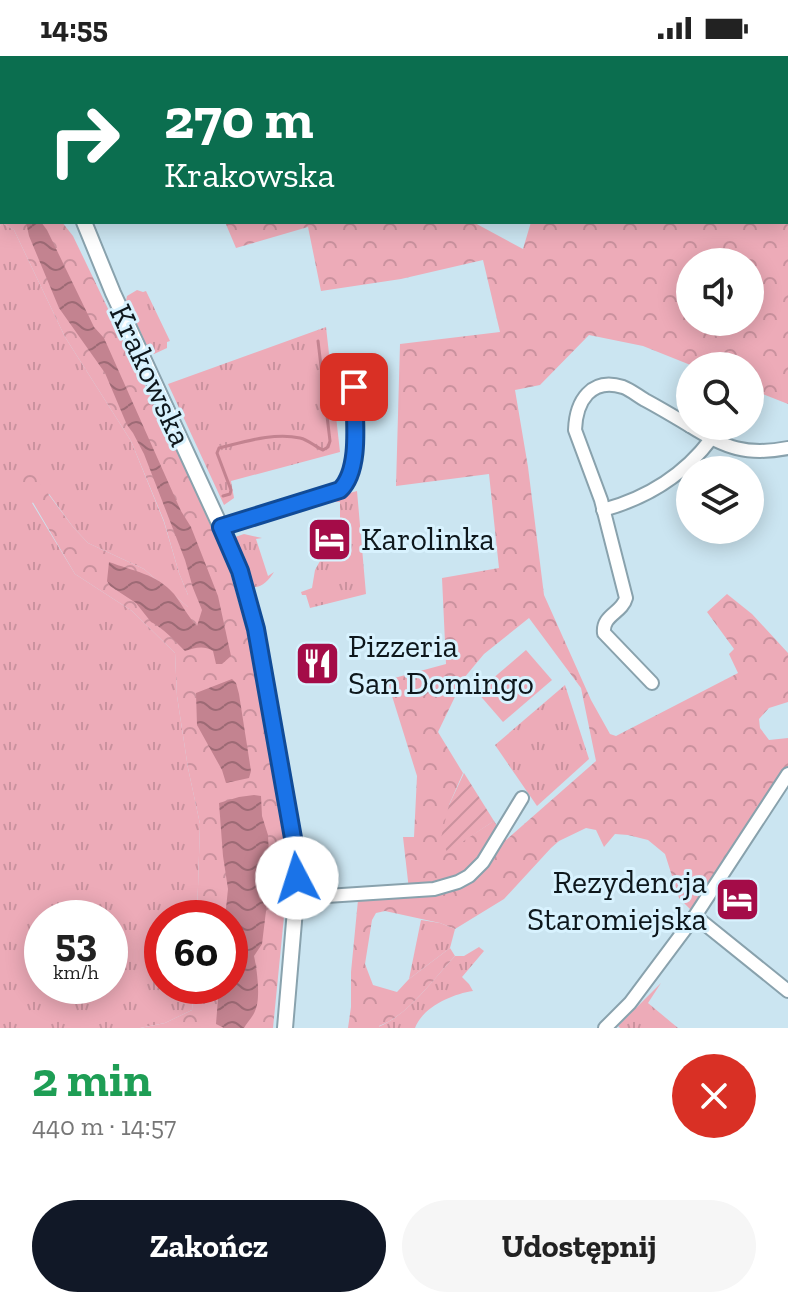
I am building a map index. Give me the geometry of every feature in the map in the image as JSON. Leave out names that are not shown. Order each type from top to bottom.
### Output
[{"type":"main road","name":"Krakowska","points":[[85,224],[103,271],[240,571],[256,629],[293,838],[297,878],[285,1028]]},
{"type":"street","points":[[652,683],[604,633],[605,621],[623,607],[626,598],[603,510],[575,430],[577,409],[586,395],[608,385],[622,387],[676,418]]},
{"type":"street","points":[[221,527],[340,490],[346,484],[355,450],[354,387]]},
{"type":"street","points":[[603,510],[639,497],[679,474],[710,440]]},
{"type":"street","points":[[713,440],[746,451],[788,448]]},
{"type":"street","points":[[605,1028],[630,1003],[695,916],[788,774]]},
{"type":"street","points":[[296,898],[434,889],[458,882],[483,862],[522,798]]},
{"type":"street","points":[[695,916],[788,991]]},
{"type":"green space","points":[[1,224],[14,230],[65,337],[131,441],[164,522],[188,595],[189,608],[144,569],[88,543],[49,494],[32,503],[75,574],[132,611],[175,653],[177,696],[200,824],[198,900],[144,900],[144,1004],[192,1004],[192,1010],[165,1023],[140,1028],[0,1028]]},
{"type":"green space","points":[[4,224],[64,224],[73,236],[228,565],[247,632],[285,844],[287,886],[273,1028],[140,1028],[165,1023],[192,1010],[192,1004],[248,1004],[248,900],[198,900],[200,824],[177,696],[175,653],[132,611],[75,574],[18,477],[19,464],[28,467],[88,543],[144,569],[188,607],[188,595],[164,521],[131,441],[65,337],[14,230]]},
{"type":"green space","points":[[226,224],[477,224],[523,249],[530,224],[788,224],[788,404],[764,395],[764,352],[676,352],[676,359],[643,346],[589,335],[540,385],[515,390],[544,595],[591,700],[610,734],[616,736],[738,673],[729,654],[734,649],[707,612],[727,594],[752,614],[788,653],[788,702],[769,708],[759,719],[760,728],[769,740],[788,738],[788,767],[692,911],[679,898],[665,854],[648,840],[615,834],[604,847],[596,830],[586,828],[559,841],[504,899],[455,929],[385,911],[376,913],[372,920],[365,964],[373,985],[397,992],[450,948],[455,956],[420,996],[390,1021],[379,1028],[348,1028],[358,900],[409,890],[403,837],[414,837],[417,776],[387,680],[446,664],[442,578],[499,568],[489,474],[396,486],[400,344],[500,332],[483,260],[401,279],[321,291],[308,227],[236,248]],"holes":[[[529,618],[581,688],[596,761],[506,840],[494,821],[447,851],[449,805],[463,773],[438,732],[464,678],[484,654]]]},
{"type":"green space","points":[[137,290],[146,291],[170,341],[167,348],[154,354],[150,352],[126,301],[127,296]]},
{"type":"green space","points":[[326,327],[340,452],[231,481],[234,498],[224,505],[168,384]]},
{"type":"green space","points":[[357,491],[366,594],[310,608],[306,595],[301,592],[312,588],[320,561],[336,561],[336,555],[340,554],[340,502],[321,501]]},
{"type":"green space","points":[[244,534],[262,538],[256,539],[268,576],[274,572],[268,581],[259,586],[253,587],[235,537]]},
{"type":"green space","points":[[526,650],[552,680],[503,722],[477,692]]},
{"type":"green space","points":[[565,685],[589,759],[537,806],[495,745]]},
{"type":"green space","points":[[464,773],[494,821],[447,852],[441,838],[449,805]]},
{"type":"green space","points":[[421,920],[455,929],[450,948],[409,979]]},
{"type":"green space","points":[[479,947],[484,951],[462,977],[473,991],[456,995],[431,1008],[415,1028],[378,1027],[400,1014],[420,996],[455,956],[464,956]]},
{"type":"green space","points":[[661,983],[648,1003],[678,1028],[620,1028],[618,1026]]},
{"type":"water","points":[[26,224],[42,224],[47,230],[94,327],[104,338],[191,527],[218,596],[231,656],[222,664],[216,664],[213,651],[209,649],[185,651],[151,622],[136,603],[107,581],[109,562],[152,577],[174,594],[197,626],[202,610],[144,454],[127,425],[105,373],[59,308]]},
{"type":"water","points":[[232,679],[239,694],[251,771],[249,778],[226,783],[197,725],[196,693]]},
{"type":"water","points":[[261,796],[262,816],[268,835],[270,878],[262,944],[254,956],[257,1006],[244,1028],[224,1028],[216,1024],[218,1004],[248,1004],[248,900],[227,900],[219,803],[239,797]]},
{"type":"waterway","points":[[223,496],[230,494],[231,490],[217,453],[219,448],[280,436],[303,439],[323,450],[328,447],[330,441],[318,341]]},
{"type":"place","name":"Karolinka","points":[[330,539]]},
{"type":"place","name":"Pizzeria San Domingo","points":[[317,664]]},
{"type":"place","name":"Rezydencja Staromiejska","points":[[738,900]]},
{"type":"route","points":[[297,878],[293,838],[256,629],[240,571],[221,527],[340,490],[346,484],[355,450],[354,387]]}]
